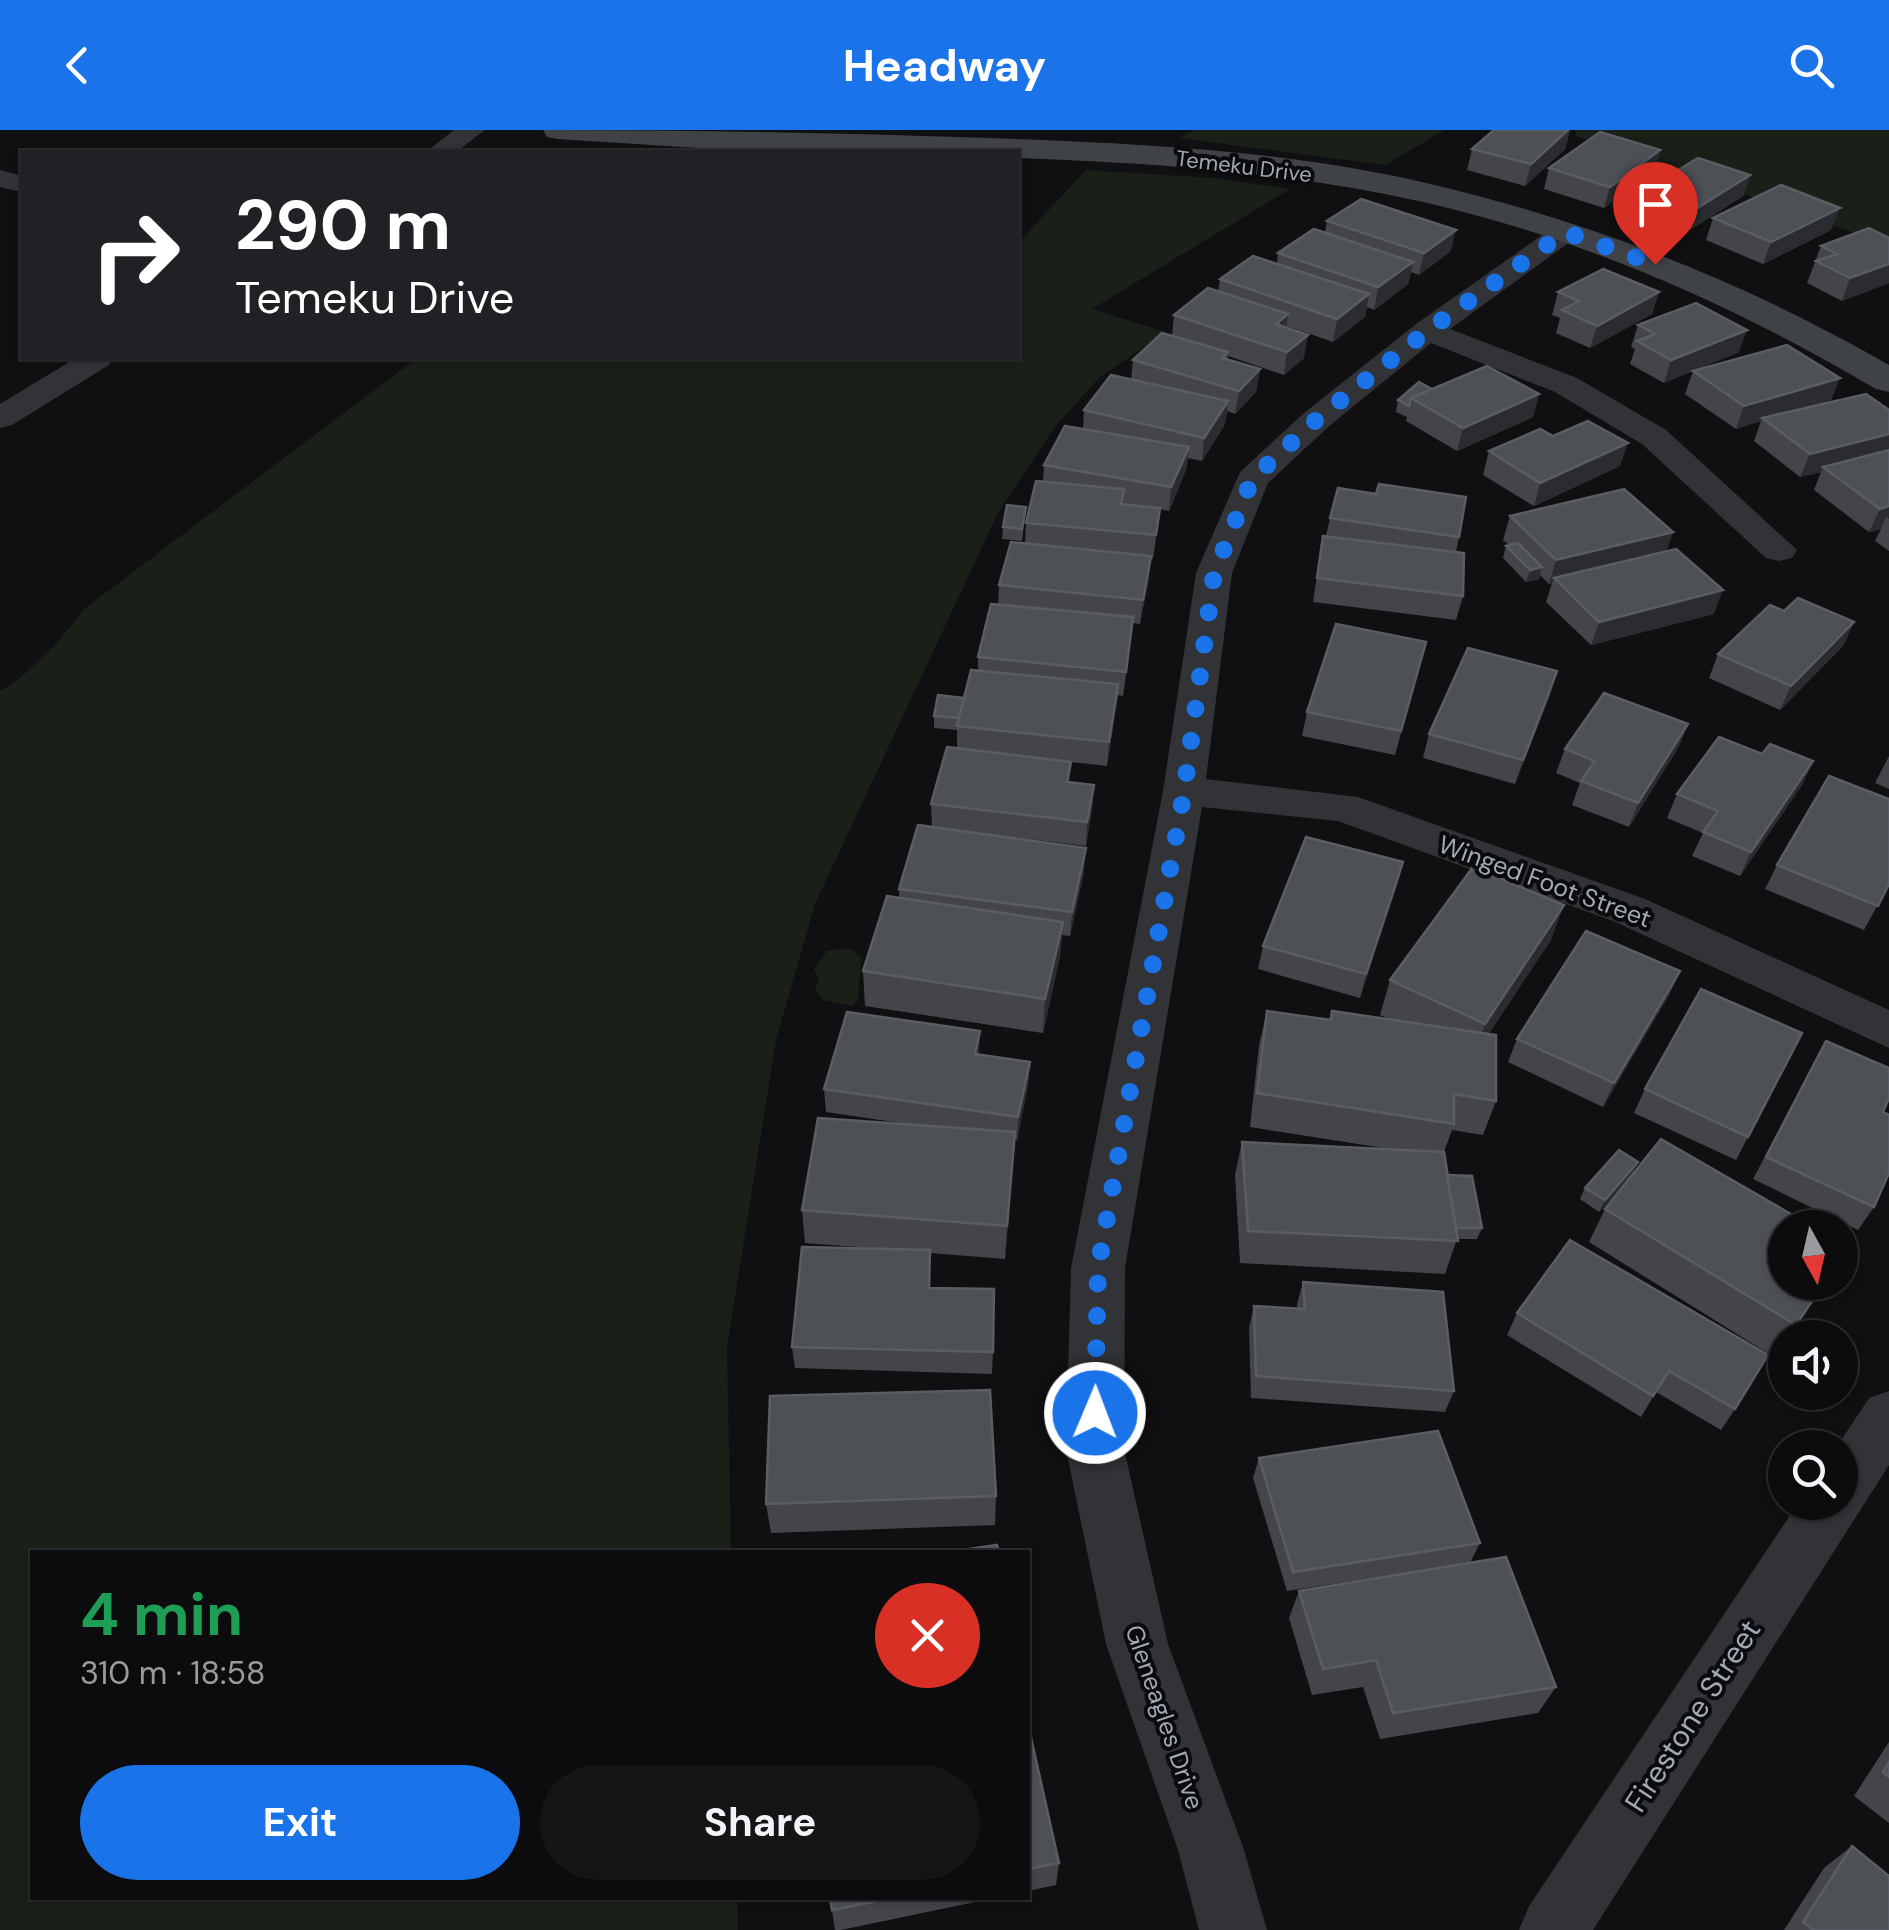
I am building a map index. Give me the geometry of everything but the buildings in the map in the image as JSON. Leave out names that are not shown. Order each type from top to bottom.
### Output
[{"type":"street","points":[[441,150],[472,130]]},
{"type":"street","name":"Temeku Drive","points":[[558,130],[636,137],[1016,150]]},
{"type":"street","name":"Temeku Drive","points":[[1020,150],[1260,165],[1371,182],[1477,206],[1565,232],[1724,290],[1889,382]]},
{"type":"street","name":"Gleneagles Drive","points":[[1232,1930],[1211,1850],[1137,1644],[1094,1449],[1098,1268],[1184,792],[1214,574],[1252,479],[1316,420],[1427,331],[1565,232]]},
{"type":"street","points":[[1427,331],[1566,386],[1654,438],[1779,550]]},
{"type":"street","points":[[0,418],[95,360]]},
{"type":"street","name":"Winged Foot Street","points":[[1184,792],[1343,807],[1629,910],[1889,1030]]},
{"type":"street","points":[[1858,1463],[1889,1416]]},
{"type":"street","name":"Firestone Street","points":[[1553,1930],[1821,1520]]},
{"type":"shaded area","points":[[1194,130],[1445,130],[1385,165],[1179,138]]},
{"type":"shaded area","points":[[1575,130],[1889,130],[1889,249],[1849,231],[1576,136]]},
{"type":"shaded area","points":[[1086,170],[1213,178],[1290,189],[1092,309],[1165,332],[1098,379],[1054,428],[998,513],[815,904],[776,1040],[727,1347],[731,1550],[30,1550],[30,1900],[737,1900],[738,1930],[0,1930],[0,691],[46,654],[84,609],[414,360],[1020,360],[1020,241]]},
{"type":"shaded area","points":[[852,950],[861,958],[858,1001],[852,1006],[823,1000],[815,989],[819,979],[814,969],[827,951]]},
{"type":"route","points":[[1095,1413],[1098,1268],[1184,792],[1214,574],[1252,479],[1316,420],[1427,331],[1565,232],[1655,264]]}]
